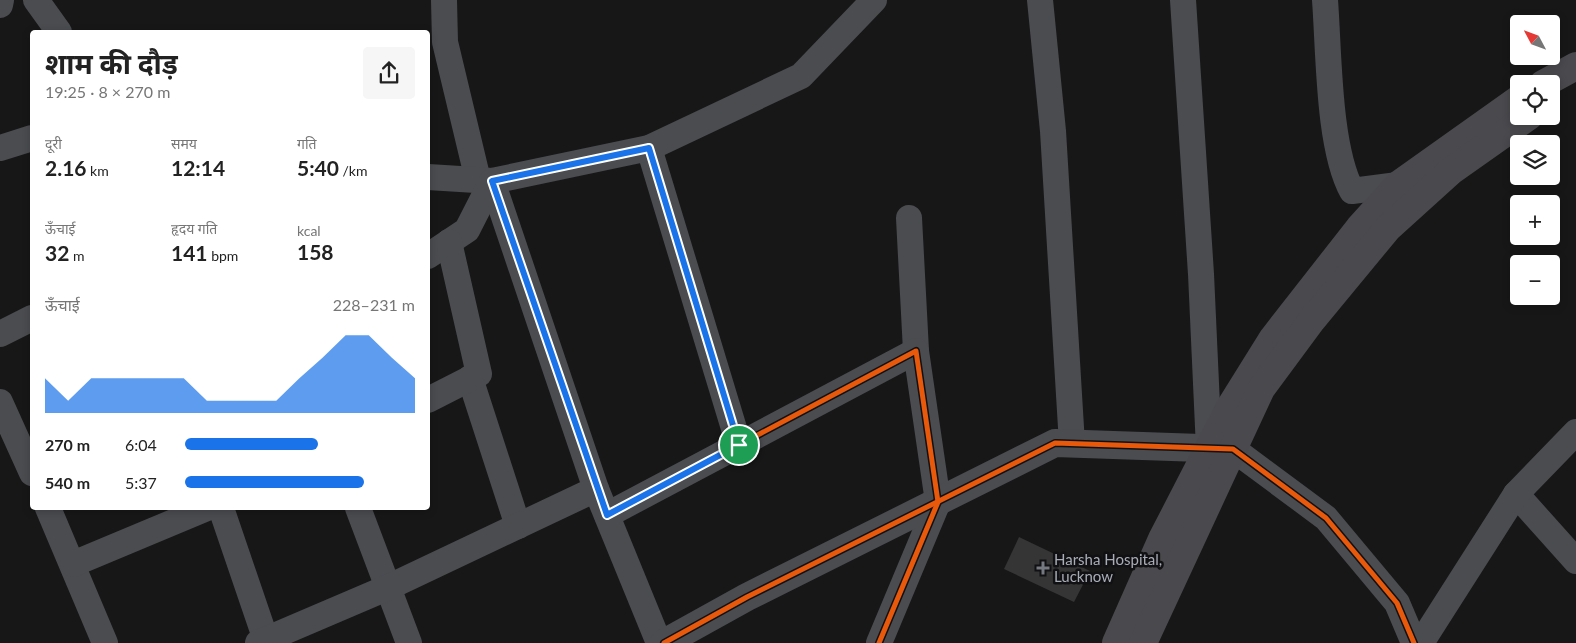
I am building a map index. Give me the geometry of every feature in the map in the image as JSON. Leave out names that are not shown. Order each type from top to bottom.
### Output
[{"type":"main road","points":[[1560,75],[1576,66]]},
{"type":"main road","points":[[1560,96],[1576,87]]},
{"type":"main road","points":[[1143,643],[1221,449],[1230,407],[1274,338],[1359,228],[1398,185],[1510,105]]},
{"type":"main road","points":[[1116,643],[1162,539],[1261,389],[1312,320],[1388,228],[1450,171],[1517,125]]},
{"type":"street","points":[[0,5],[2,0]]},
{"type":"street","points":[[36,0],[58,30]]},
{"type":"street","points":[[444,0],[446,42],[485,181],[596,489],[668,642],[747,597],[1055,444],[1072,444],[1221,449],[1326,518],[1397,603],[1414,643]]},
{"type":"street","points":[[430,178],[485,181],[649,148],[801,76],[874,0]]},
{"type":"street","points":[[1040,0],[1053,131],[1072,444]]},
{"type":"street","points":[[1183,0],[1201,274],[1221,449]]},
{"type":"street","points":[[1325,0],[1334,117],[1345,177],[1352,191],[1398,185]]},
{"type":"street","points":[[0,148],[30,139]]},
{"type":"street","points":[[649,148],[739,445]]},
{"type":"street","points":[[430,399],[479,374],[438,249],[467,230],[485,181]]},
{"type":"street","points":[[878,643],[938,502],[916,351],[909,218]]},
{"type":"street","points":[[0,334],[30,319]]},
{"type":"street","points":[[607,515],[916,351]]},
{"type":"street","points":[[470,378],[518,526]]},
{"type":"street","points":[[0,402],[29,459]]},
{"type":"street","points":[[1422,643],[1516,494],[1576,432]]},
{"type":"street","points":[[222,510],[263,642],[389,587],[596,489]]},
{"type":"street","points":[[1516,494],[1576,561]]},
{"type":"street","points":[[49,510],[74,564],[105,643]]},
{"type":"street","points":[[74,564],[196,510]]},
{"type":"street","points":[[359,510],[409,643]]},
{"type":"building","points":[[1019,537],[1090,571],[1074,602],[1004,569]]},
{"type":"cycle path","points":[[607,515],[916,351],[938,502],[879,643]]},
{"type":"cycle path","points":[[664,643],[747,597],[1055,443],[1233,449],[1326,518],[1397,603],[1414,643]]},
{"type":"place","name":"Harsha Hospital, Lucknow","points":[[1043,568]]},
{"type":"route","points":[[649,148],[739,445],[607,515],[596,489],[492,181],[649,148]]}]
